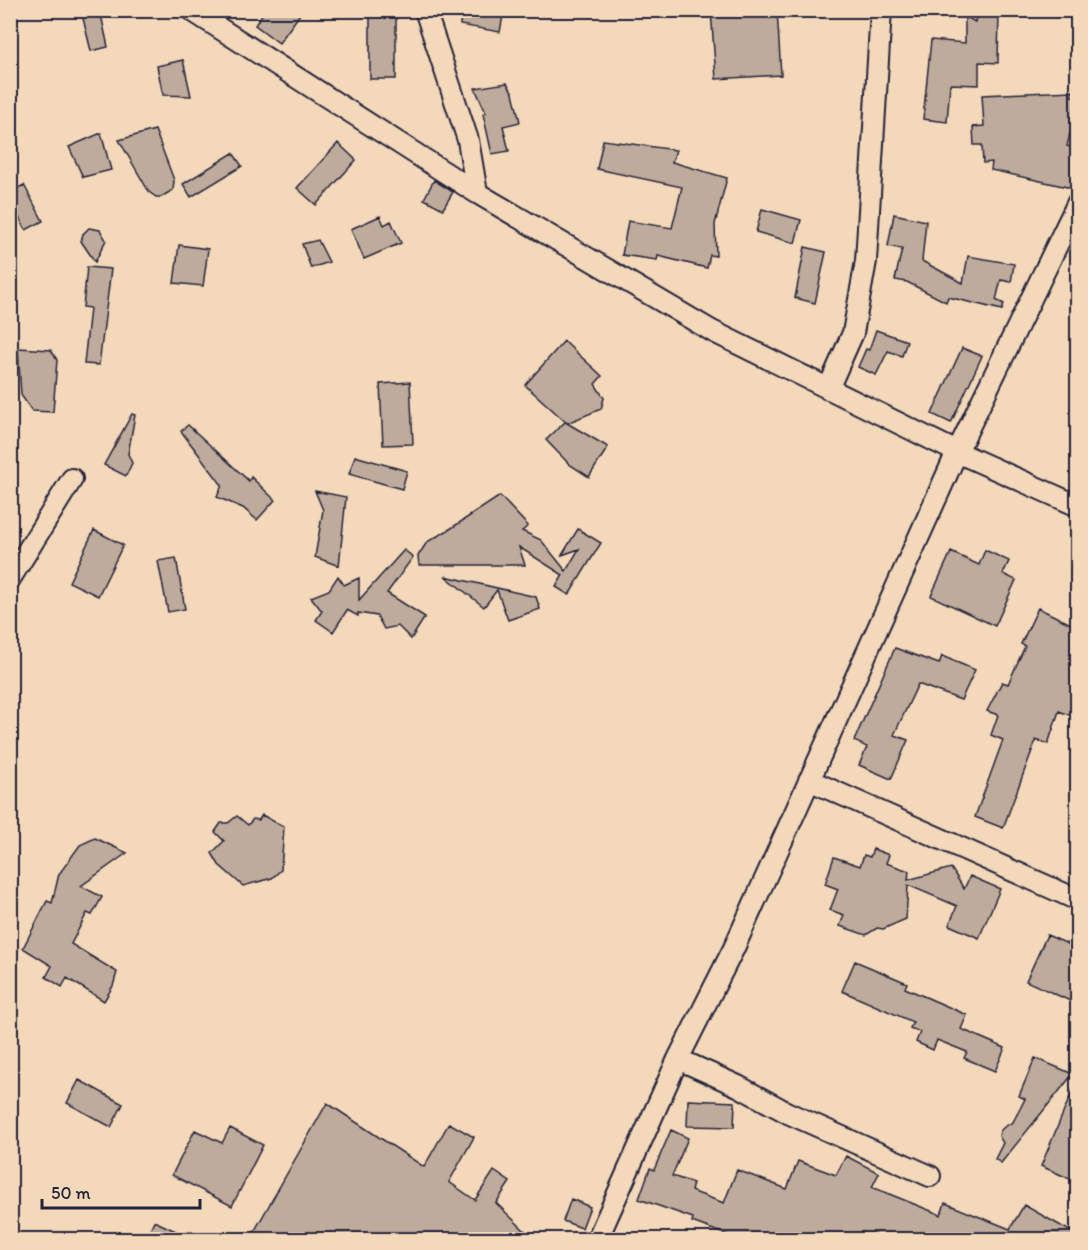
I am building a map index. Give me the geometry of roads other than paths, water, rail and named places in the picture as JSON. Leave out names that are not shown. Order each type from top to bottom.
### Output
[{"type":"street","points":[[191,10],[477,193],[712,331],[957,452],[1077,506]]},
{"type":"street","points":[[425,10],[468,140],[477,193]]},
{"type":"street","points":[[828,388],[853,333],[866,261],[881,10]]},
{"type":"street","points":[[597,1239],[678,1059],[734,948],[957,452],[1077,202]]},
{"type":"street","points":[[10,579],[72,479]]},
{"type":"street","points":[[809,780],[1077,900]]},
{"type":"street","points":[[678,1059],[738,1086],[788,1113],[930,1176]]}]
